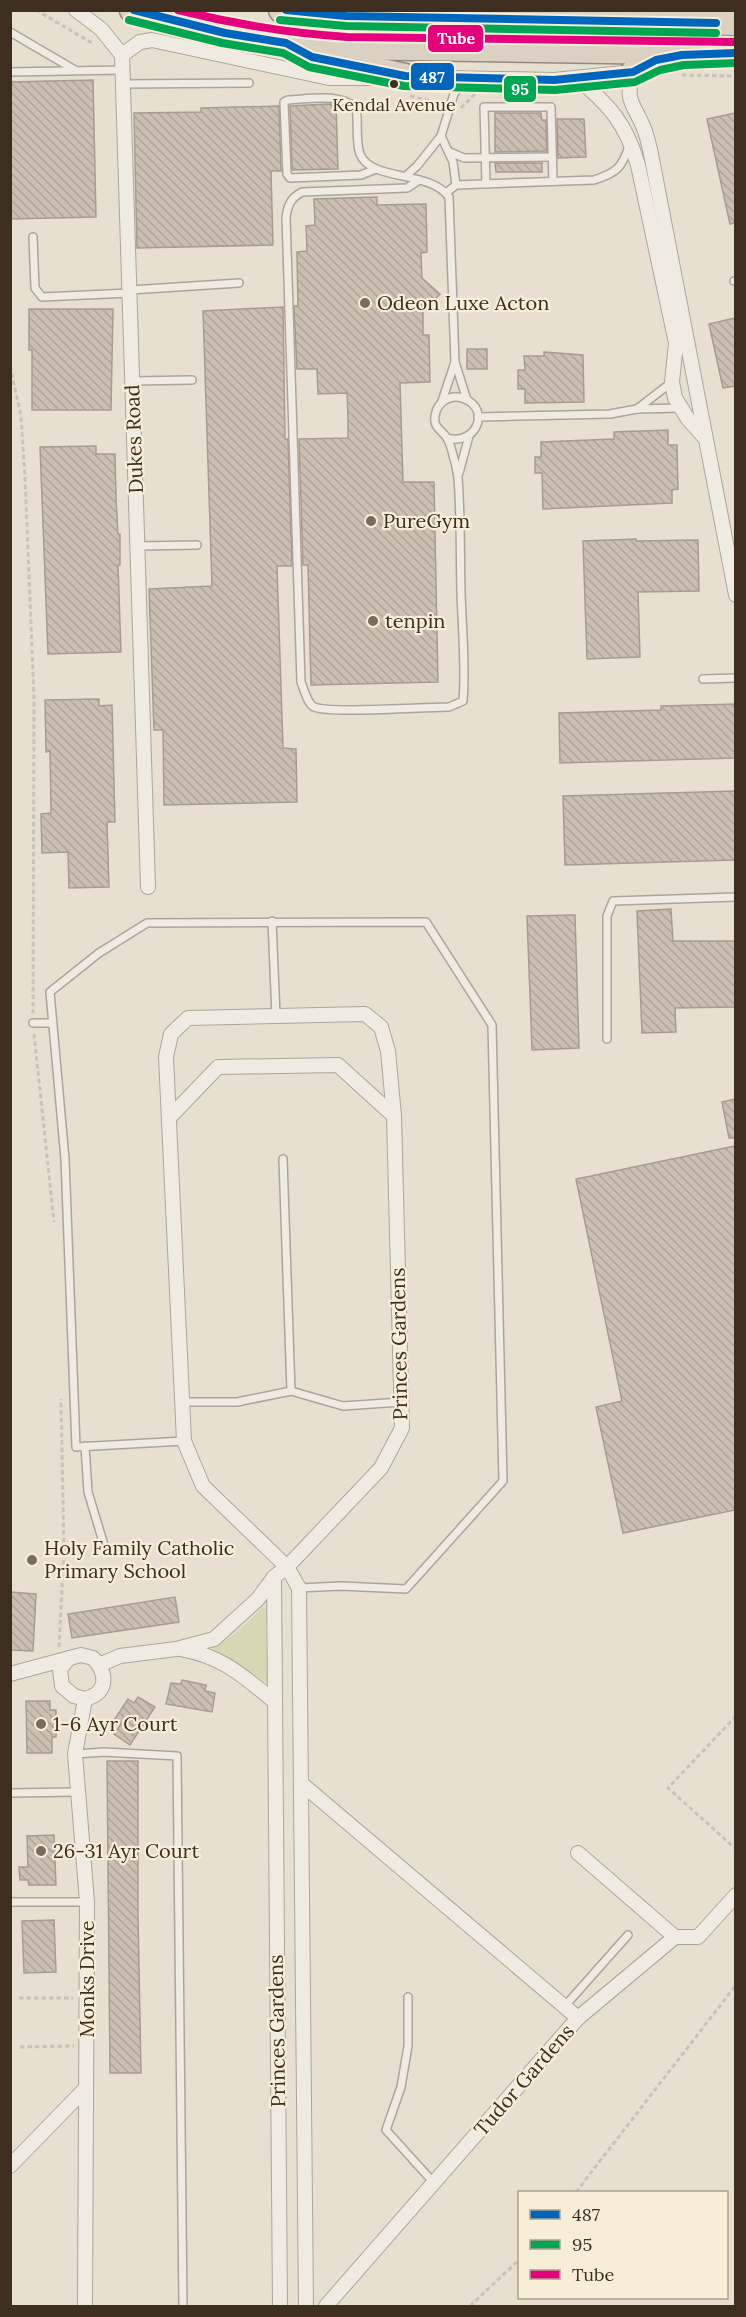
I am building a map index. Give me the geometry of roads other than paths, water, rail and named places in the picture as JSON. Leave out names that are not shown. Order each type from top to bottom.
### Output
[{"type":"highway","points":[[132,10],[225,33],[286,43],[347,47],[735,53]]},
{"type":"highway","points":[[281,10],[346,16],[502,15],[735,23]]},
{"type":"highway","points":[[286,43],[312,57],[405,76]]},
{"type":"highway","points":[[633,72],[644,64],[695,52]]},
{"type":"street","points":[[76,10],[101,29],[122,55],[140,42],[152,40],[329,78],[355,80],[405,76],[554,80],[633,72],[628,90],[630,102],[644,128],[651,154],[735,595]]},
{"type":"street","name":"Dukes Road","points":[[122,55],[148,887]]},
{"type":"street","points":[[577,78],[617,115],[631,140],[676,343],[672,382],[675,398],[705,438]]},
{"type":"street","points":[[681,408],[693,403],[699,397]]},
{"type":"street","name":"Princes Gardens","points":[[176,1649],[214,1639],[258,1599],[274,1577],[287,1567],[381,1468],[402,1428],[394,1116],[388,1051],[381,1027],[364,1014],[188,1018],[171,1034],[166,1058],[184,1441],[203,1486],[287,1567],[299,1588],[306,2307]]},
{"type":"street","points":[[170,1117],[218,1067],[338,1065],[394,1116]]},
{"type":"street","name":"Princes Gardens","points":[[274,1577],[280,2307]]},
{"type":"street","points":[[99,1665],[120,1656],[176,1649],[203,1653],[237,1669],[274,1701]]},
{"type":"street","points":[[10,1674],[65,1663],[86,1656],[93,1658],[99,1665],[104,1680],[99,1693],[85,1700],[74,1696],[62,1686],[60,1680],[65,1663]]},
{"type":"street","name":"Monks Drive","points":[[85,1700],[75,1754],[87,1902],[86,2307]]},
{"type":"street","points":[[275,1755],[302,1755]]},
{"type":"street","name":"Tudor Gardens","points":[[302,1784],[578,2018],[326,2307]]},
{"type":"street","points":[[578,1852],[675,1937]]},
{"type":"street","points":[[578,2018],[675,1937],[698,1937],[735,1895]]},
{"type":"street","points":[[10,2166],[86,2088]]},
{"type":"lane","points":[[10,32],[75,70]]},
{"type":"lane","points":[[10,72],[122,70]]},
{"type":"lane","points":[[407,175],[441,136],[454,94],[466,78]]},
{"type":"lane","points":[[123,84],[249,83]]},
{"type":"lane","points":[[376,169],[361,175],[290,178],[287,174],[284,102],[336,99],[349,101],[356,108],[360,154],[364,161],[376,169],[407,175],[435,184],[446,192],[450,202],[455,362],[467,399],[473,405],[478,417],[477,424],[469,436],[458,475]]},
{"type":"lane","points":[[486,184],[484,107],[550,107],[553,182]]},
{"type":"lane","points":[[441,136],[450,152],[456,185]]},
{"type":"lane","points":[[446,192],[456,185],[594,180],[614,173],[623,161],[631,140]]},
{"type":"lane","points":[[450,152],[464,158],[552,157]]},
{"type":"lane","points":[[419,180],[407,188],[302,192],[293,197],[287,207],[301,682],[314,707],[336,710],[449,707],[463,701],[458,475],[447,438]]},
{"type":"lane","points":[[33,237],[35,288],[42,297],[239,283]]},
{"type":"lane","points":[[455,362],[442,401],[435,412],[435,421],[441,434],[447,438],[462,439],[469,436]]},
{"type":"lane","points":[[132,381],[192,380]]},
{"type":"lane","points":[[637,410],[672,382]]},
{"type":"lane","points":[[442,401],[456,396],[467,399]]},
{"type":"lane","points":[[478,417],[610,414],[681,408]]},
{"type":"lane","points":[[138,546],[197,545]]},
{"type":"lane","points":[[703,680],[735,678]]},
{"type":"lane","points":[[607,1039],[607,916],[614,900],[735,897]]},
{"type":"lane","points":[[272,921],[276,1016]]},
{"type":"lane","points":[[184,1441],[76,1447],[65,1159],[50,992],[99,953],[147,923],[426,922],[492,1025],[503,1481],[406,1589],[341,1586],[299,1588]]},
{"type":"lane","points":[[33,1023],[51,1023]]},
{"type":"lane","points":[[283,1159],[291,1391]]},
{"type":"lane","points":[[182,1402],[237,1402],[291,1391],[344,1406],[400,1402]]},
{"type":"lane","points":[[85,1446],[88,1492],[104,1545]]},
{"type":"lane","points":[[75,1754],[104,1752],[177,1756],[183,2307]]},
{"type":"lane","points":[[10,1793],[77,1792]]},
{"type":"lane","points":[[10,1902],[87,1902]]},
{"type":"lane","points":[[564,2007],[628,1935]]},
{"type":"lane","points":[[408,1997],[408,2046],[401,2087],[386,2130],[435,2183]]},
{"type":"place","name":"Kendal Avenue","points":[[394,84]]},
{"type":"place","name":"Odeon Luxe Acton","points":[[365,303]]},
{"type":"place","name":"PureGym","points":[[371,521]]},
{"type":"place","name":"tenpin","points":[[373,621]]},
{"type":"place","name":"Holy Family Catholic Primary School","points":[[32,1560]]},
{"type":"place","name":"1-6 Ayr Court","points":[[41,1724]]},
{"type":"place","name":"26-31 Ayr Court","points":[[41,1851]]}]
